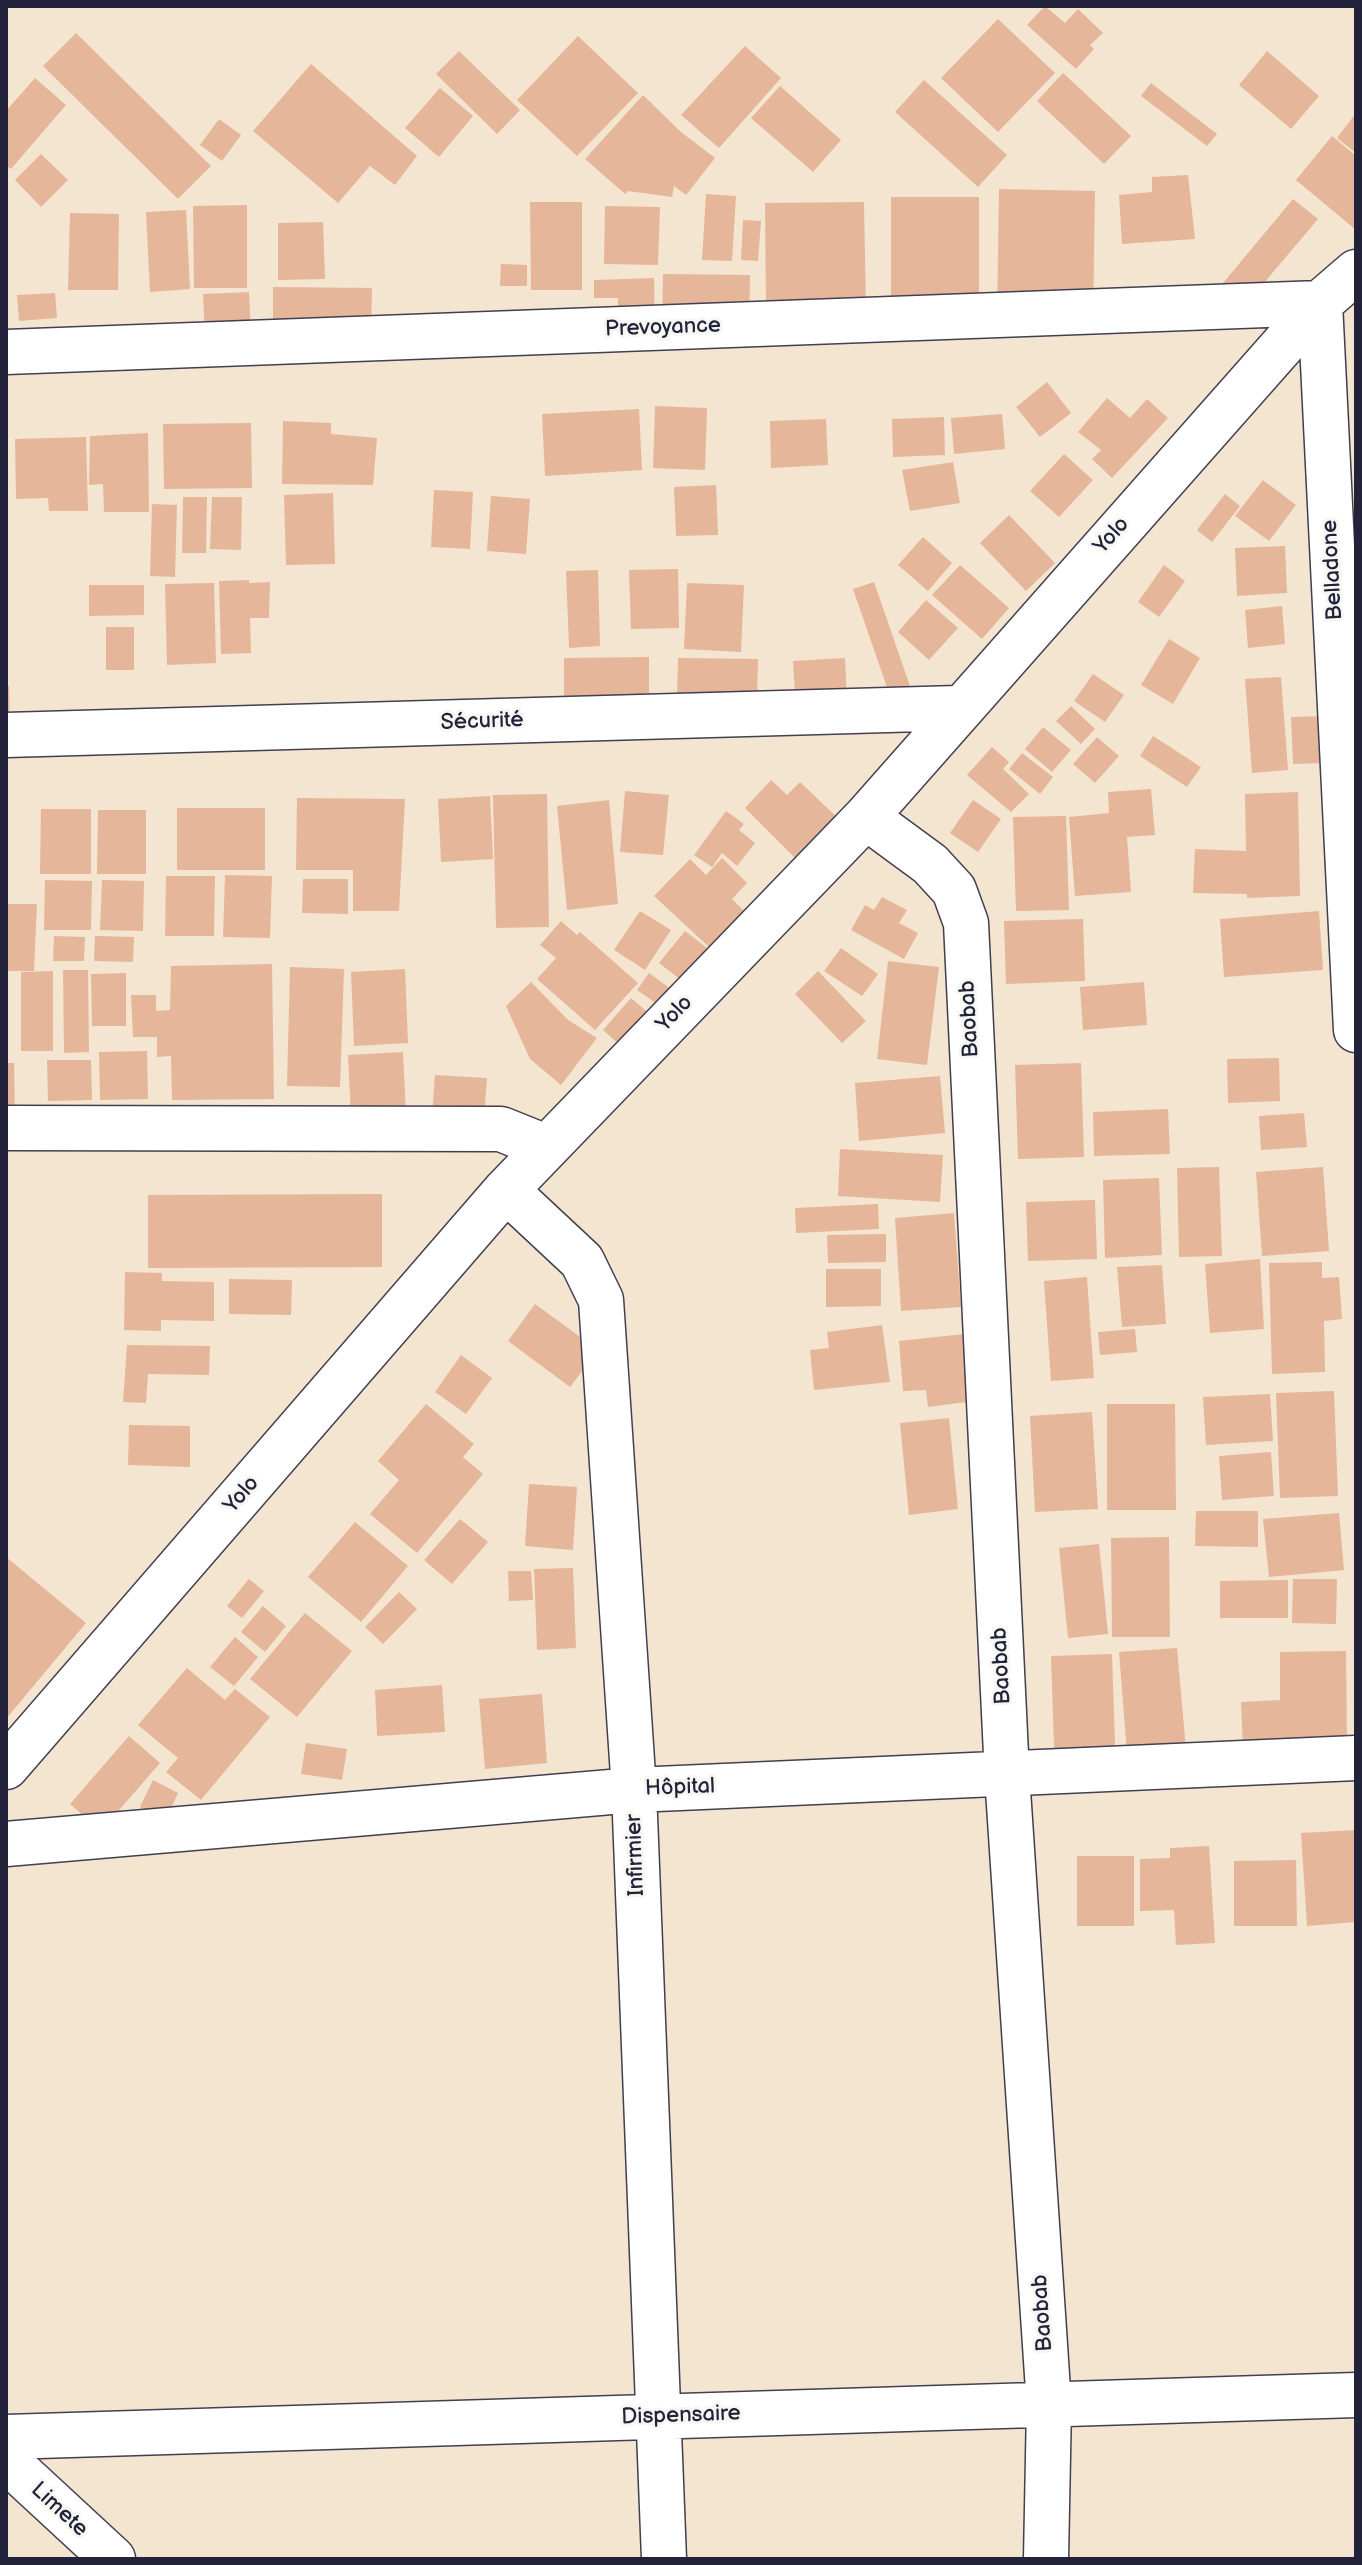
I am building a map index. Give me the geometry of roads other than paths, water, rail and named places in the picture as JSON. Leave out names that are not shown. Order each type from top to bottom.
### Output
[{"type":"street","name":"Yolo","points":[[6,1767],[506,1190],[866,817],[958,708],[1320,303],[1356,272]]},
{"type":"street","name":"Prevoyance","points":[[6,352],[1320,303]]},
{"type":"street","name":"Belladone","points":[[1320,303],[1356,1030]]},
{"type":"street","name":"Sécurité","points":[[6,735],[958,708]]},
{"type":"street","name":"Baobab","points":[[866,817],[930,864],[954,890],[966,923],[1007,1775],[1049,2405],[1046,2559]]},
{"type":"street","points":[[6,1128],[501,1129],[546,1147]]},
{"type":"street","name":"Infirmier","points":[[506,1190],[582,1261],[601,1300],[634,1790],[664,2559]]},
{"type":"street","name":"Hôpital","points":[[6,1844],[634,1790],[1356,1758]]},
{"type":"street","name":"Dispensaire","points":[[6,2437],[1356,2395]]},
{"type":"street","name":"Limete","points":[[6,2460],[113,2559]]}]
